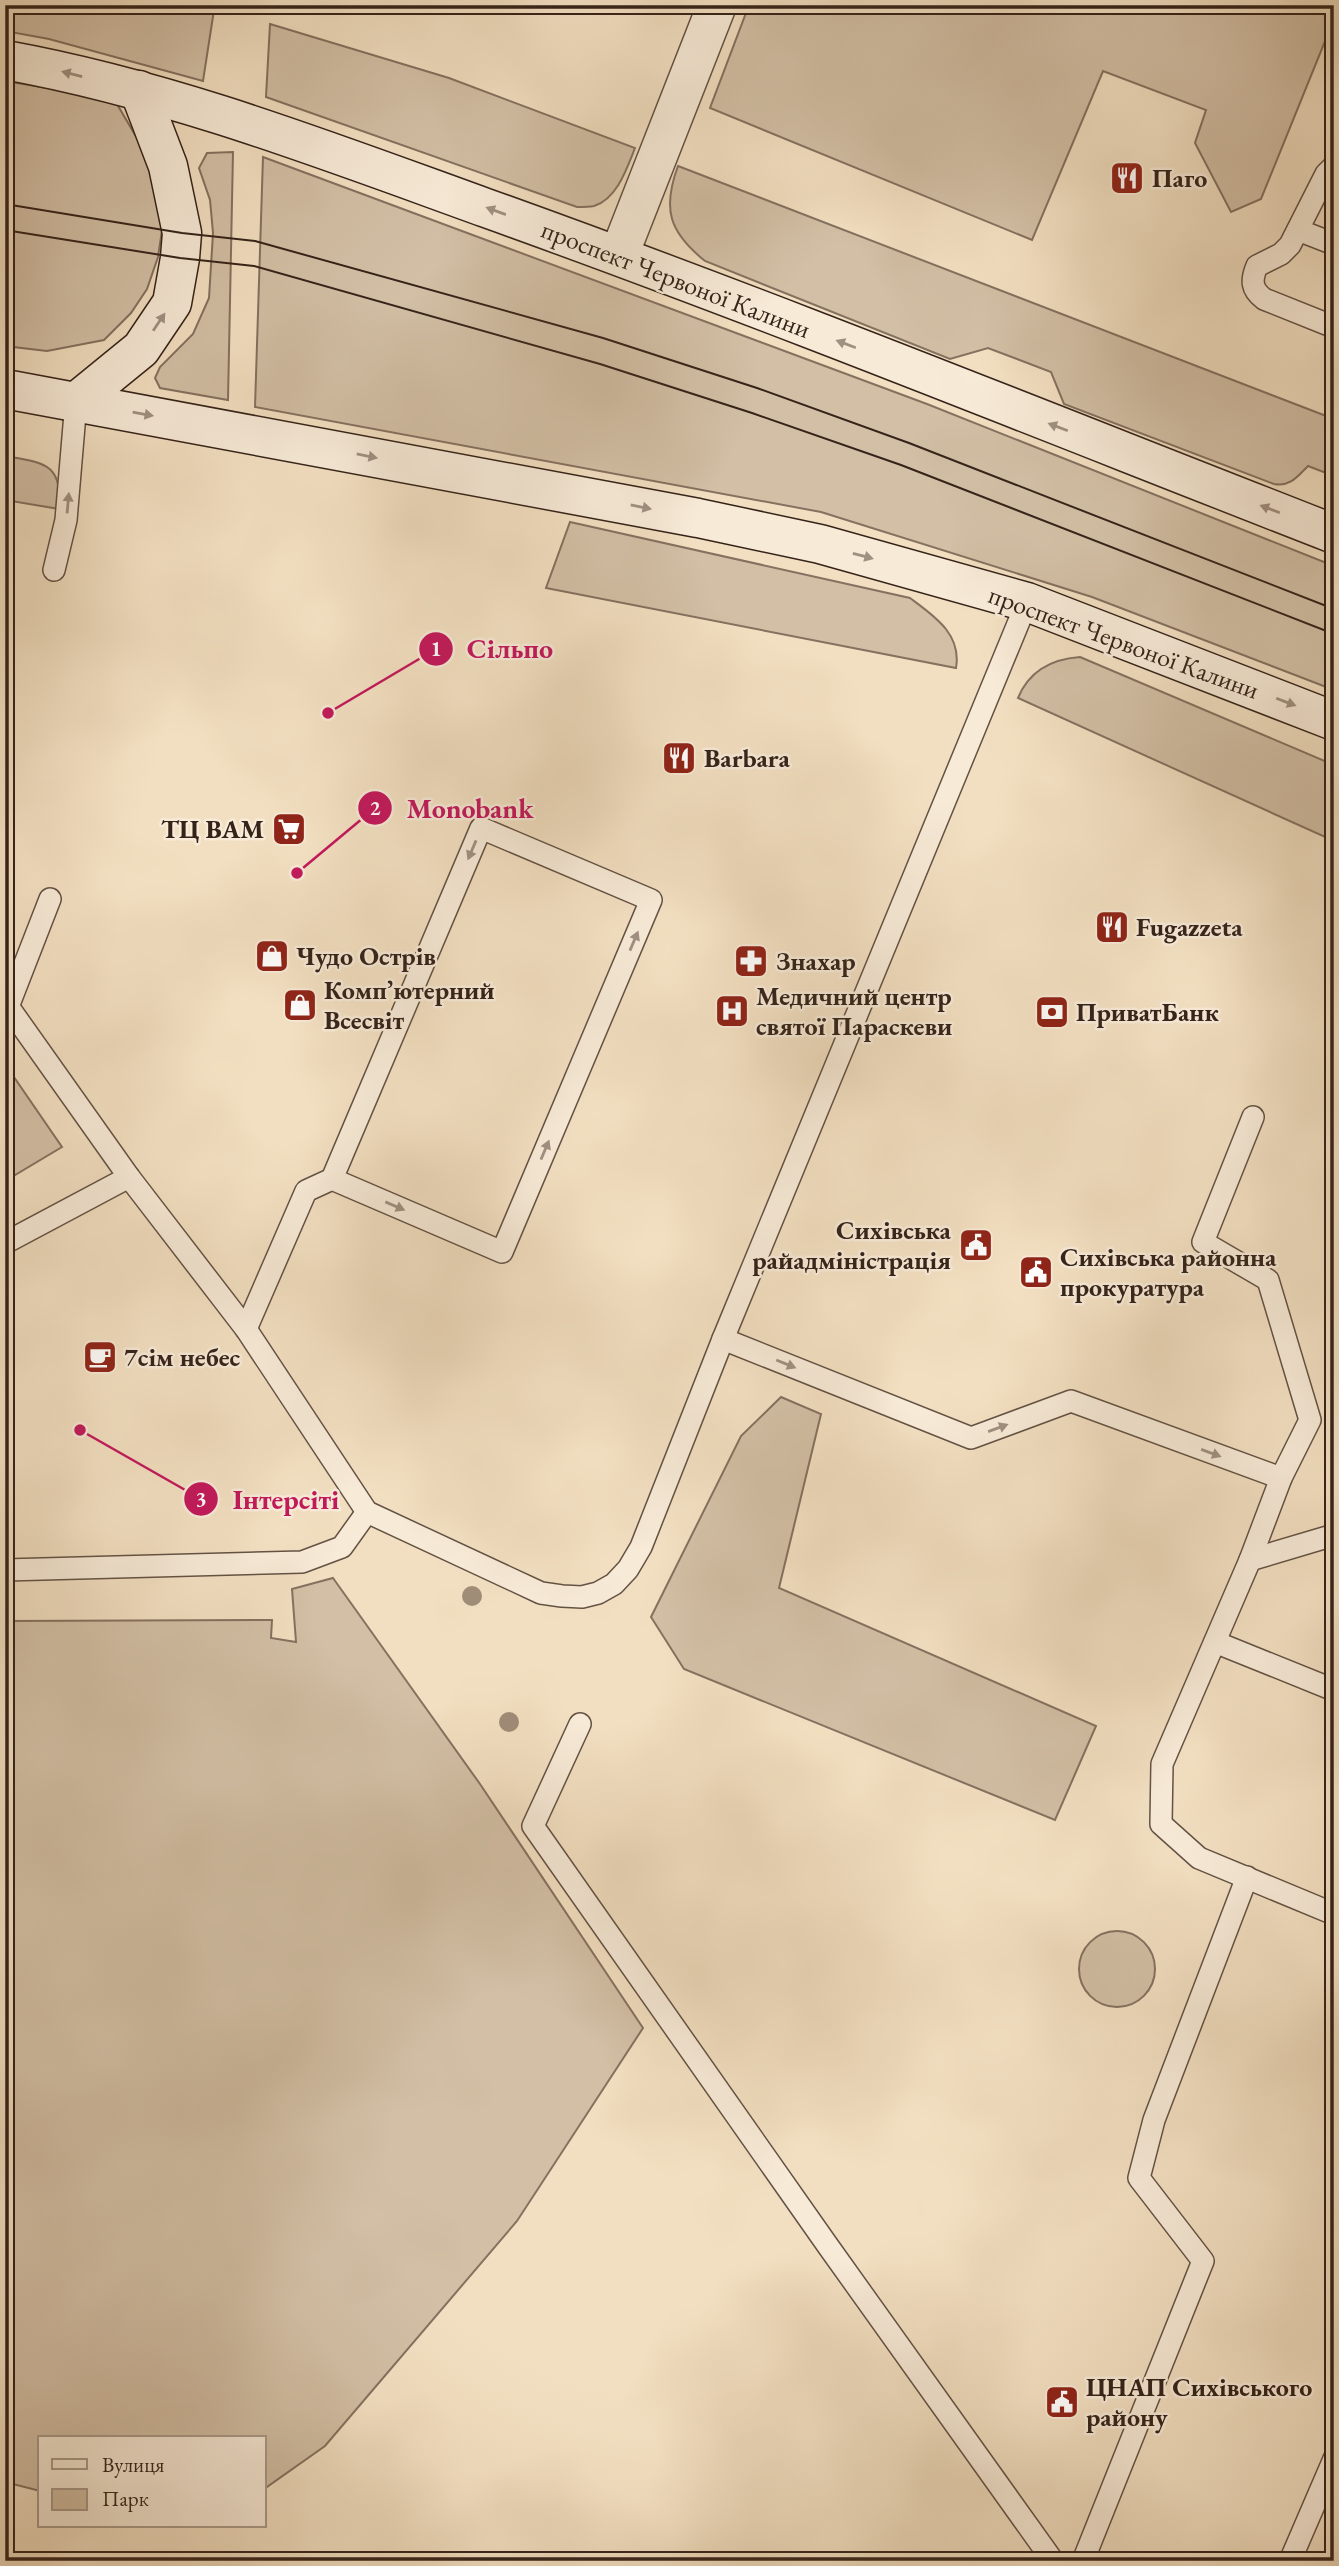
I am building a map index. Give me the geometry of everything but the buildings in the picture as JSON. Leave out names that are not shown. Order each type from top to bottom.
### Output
[{"type":"main road","points":[[619,255],[717,5]]},
{"type":"main road","name":"проспект Червоної Калини","points":[[5,60],[139,90],[251,123],[619,255],[1334,534]]},
{"type":"main road","points":[[76,402],[141,349],[172,303],[182,233],[168,166],[139,90]]},
{"type":"main road","name":"проспект Червоної Калини","points":[[5,389],[698,518],[820,544],[1027,602],[1334,721]]},
{"type":"lane","points":[[1334,166],[1326,174],[1290,245],[1281,254],[1257,266],[1253,284],[1256,293],[1264,299],[1334,327]]},
{"type":"lane","points":[[1298,230],[1334,244]]},
{"type":"lane","points":[[54,570],[66,520],[76,402]]},
{"type":"lane","points":[[50,899],[7,1005],[129,1177],[246,1329],[367,1512],[541,1593],[582,1597],[598,1594],[614,1584],[628,1569],[640,1547],[1027,602]]},
{"type":"lane","points":[[246,1329],[306,1191],[332,1179],[481,828],[651,900],[502,1252],[332,1179]]},
{"type":"lane","points":[[1254,1117],[1203,1242],[1268,1280],[1310,1420],[1281,1478],[1250,1560],[1162,1764],[1161,1824],[1199,1858],[1334,1913]]},
{"type":"lane","points":[[5,1243],[129,1177]]},
{"type":"lane","points":[[723,1339],[971,1438],[1071,1401],[1281,1478]]},
{"type":"lane","points":[[5,1570],[302,1562],[342,1547],[367,1512]]},
{"type":"lane","points":[[1250,1560],[1334,1535]]},
{"type":"lane","points":[[1215,1642],[1334,1690]]},
{"type":"lane","points":[[579,1724],[533,1826],[1052,2561]]},
{"type":"lane","points":[[1083,2561],[1203,2261],[1139,2178],[1154,2120],[1247,1877]]},
{"type":"lane","points":[[1290,2561],[1334,2459]]},
{"type":"green space","points":[[5,5],[195,5],[214,10],[203,81],[49,39],[5,31]]},
{"type":"green space","points":[[749,5],[1334,5],[1334,19],[1261,199],[1231,212],[1195,143],[1206,110],[1103,71],[1032,240],[710,108]]},
{"type":"green space","points":[[270,24],[449,78],[635,148],[620,182],[609,197],[594,206],[577,207],[266,97]]},
{"type":"green space","points":[[5,81],[114,99],[155,169],[165,210],[158,257],[147,289],[131,313],[104,340],[47,351],[5,346]]},
{"type":"green space","points":[[233,152],[228,400],[160,388],[155,378],[160,367],[193,334],[209,298],[213,233],[210,200],[199,168],[207,153]]},
{"type":"green space","points":[[263,157],[927,404],[1334,566],[1334,690],[1092,597],[821,512],[255,407]]},
{"type":"green space","points":[[678,166],[1334,419],[1334,476],[1308,466],[1289,483],[1274,484],[1064,404],[1051,372],[988,348],[950,359],[705,261],[683,240],[672,219],[670,195]]},
{"type":"green space","points":[[5,456],[48,468],[58,482],[59,509],[5,500]]},
{"type":"green space","points":[[570,522],[910,598],[937,619],[950,636],[955,645],[956,668],[546,588]]},
{"type":"green space","points":[[1080,657],[1334,765],[1334,841],[1018,698],[1028,680],[1043,668],[1060,660]]},
{"type":"green space","points":[[5,1064],[62,1147],[5,1181]]},
{"type":"green space","points":[[781,1397],[821,1414],[779,1588],[1096,1726],[1055,1820],[684,1669],[651,1617],[741,1436]]},
{"type":"green space","points":[[333,1578],[480,1784],[643,2028],[517,2221],[325,2446],[266,2488],[266,2436],[38,2436],[38,2490],[5,2482],[5,1621],[272,1620],[271,1638],[296,1642],[292,1589]]},
{"type":"green space","points":[[1110,1931],[1124,1931],[1138,1937],[1149,1948],[1155,1969],[1152,1984],[1144,1996],[1124,2007],[1110,2007],[1096,2001],[1085,1990],[1079,1976],[1079,1962],[1085,1948],[1096,1937]]},
{"type":"tram line","points":[[5,204],[182,233],[255,241],[603,338],[757,388],[909,443],[1334,609]]},
{"type":"tram line","points":[[5,230],[180,258],[254,266],[600,364],[901,465],[1334,634]]},
{"type":"place","name":"Паго","points":[[1127,178]]},
{"type":"place","name":"Сільпо","points":[[328,713]]},
{"type":"place","name":"Barbara","points":[[679,758]]},
{"type":"place","name":"ТЦ ВАМ","points":[[289,829]]},
{"type":"place","name":"Monobank","points":[[297,873]]},
{"type":"place","name":"Fugazzeta","points":[[1112,927]]},
{"type":"place","name":"Чудо Острів","points":[[272,956]]},
{"type":"place","name":"Знахар","points":[[751,961]]},
{"type":"place","name":"Компʼютерний Всесвіт","points":[[300,1005]]},
{"type":"place","name":"Медичний центр святої Параскеви","points":[[732,1011]]},
{"type":"place","name":"ПриватБанк","points":[[1052,1012]]},
{"type":"place","name":"Сихівська райадміністрація","points":[[976,1245]]},
{"type":"place","name":"Сихівська районна прокуратура","points":[[1036,1272]]},
{"type":"place","name":"7сім небес","points":[[100,1357]]},
{"type":"place","name":"Інтерсіті","points":[[80,1430]]},
{"type":"place","name":"ЦНАП Сихівського району","points":[[1062,2402]]}]
